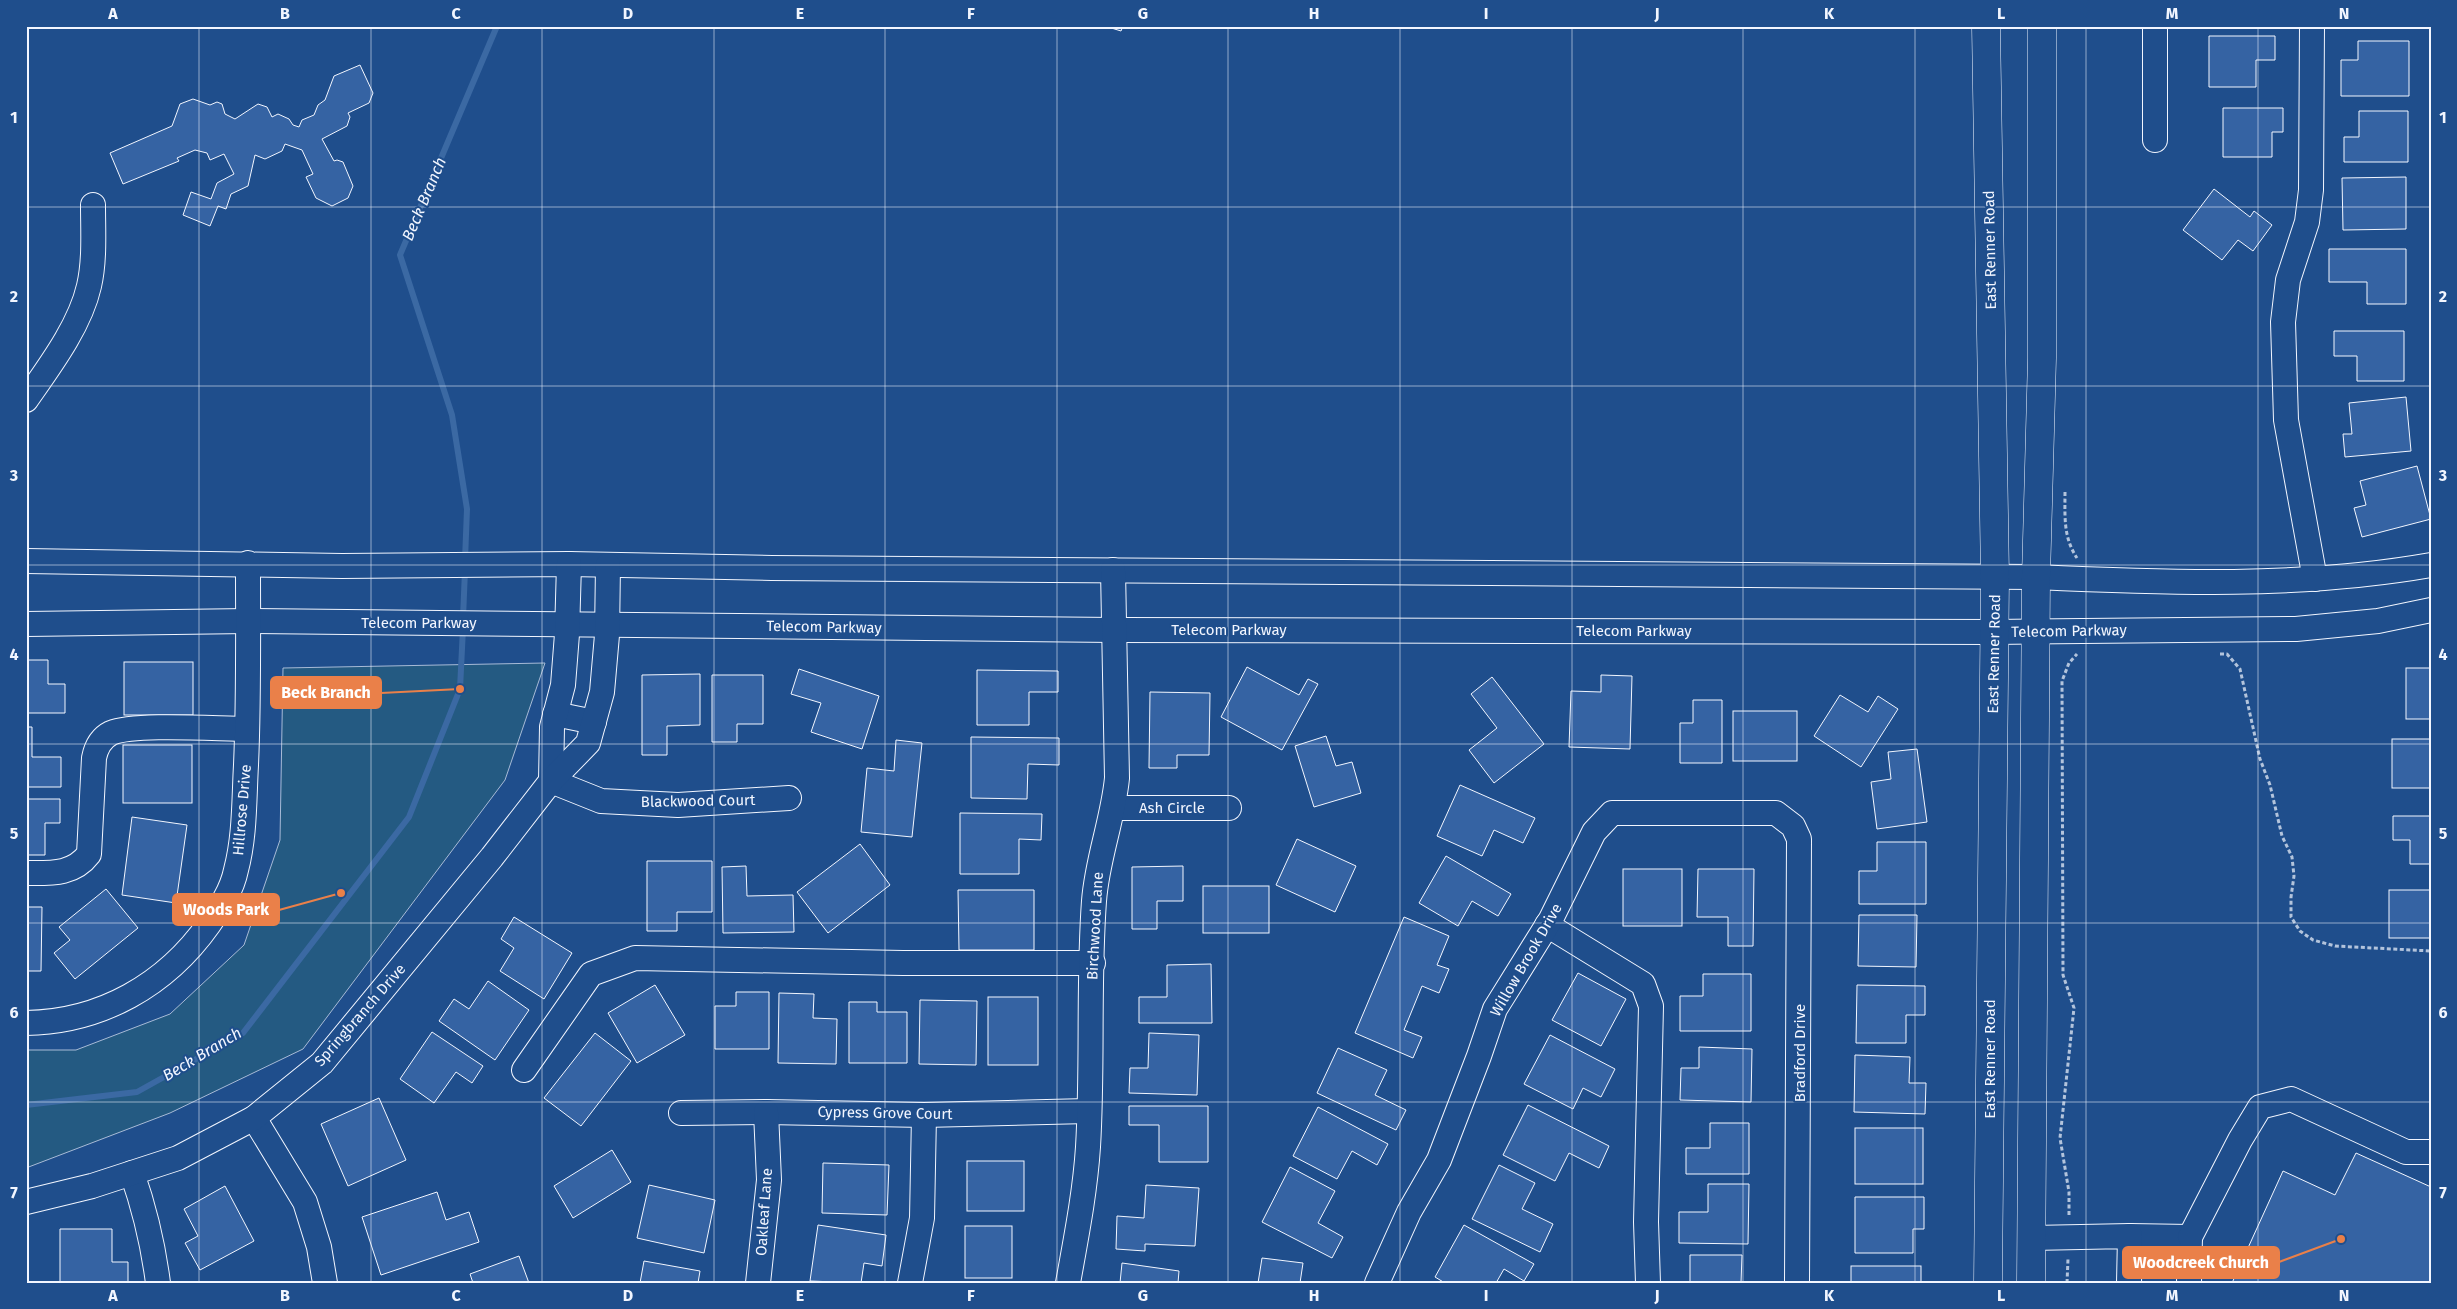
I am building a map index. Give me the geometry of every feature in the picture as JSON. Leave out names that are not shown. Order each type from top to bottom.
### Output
[{"type":"main road","name":"East Renner Road","points":[[1986,26],[1995,577],[1988,1283]]},
{"type":"main road","points":[[2031,1283],[2036,577],[2042,358],[2042,26]]},
{"type":"street","points":[[2155,26],[2155,140]]},
{"type":"street","points":[[2312,26],[2311,190],[2307,222],[2288,280],[2283,322],[2286,420],[2315,579]]},
{"type":"street","points":[[26,400],[52,363],[77,317],[89,286],[94,244],[93,205]]},
{"type":"street","points":[[26,561],[394,566],[569,564],[2036,577],[2160,583],[2370,576],[2431,566]]},
{"type":"street","name":"Hillrose Drive","points":[[26,1023],[79,1017],[114,1005],[148,986],[176,963],[201,935],[222,906],[236,872],[244,826],[247,729],[248,564]]},
{"type":"street","points":[[551,781],[552,727],[563,685],[569,564]]},
{"type":"street","name":"Springbranch Drive","points":[[26,1202],[92,1186],[178,1158],[254,1118],[322,1063],[492,857],[551,781],[588,743],[602,692],[607,625],[608,565]]},
{"type":"street","name":"Birchwood Lane","points":[[1068,1283],[1082,1203],[1088,1111],[1094,900],[1100,859],[1114,808],[1117,778],[1113,570]]},
{"type":"street","name":"Telecom Parkway","points":[[26,624],[248,621],[358,623],[533,622],[607,625],[1114,630],[2036,632],[2296,628],[2378,621],[2431,610]]},
{"type":"street","points":[[555,714],[594,722]]},
{"type":"street","points":[[26,873],[68,872],[89,854],[95,749],[103,738],[111,733],[146,729],[247,729]]},
{"type":"street","name":"Blackwood Court","points":[[551,781],[601,801],[610,802],[678,805],[789,798]]},
{"type":"street","name":"Ash Circle","points":[[1114,808],[1229,808]]},
{"type":"street","name":"Willow Brook Drive","points":[[1377,1283],[1409,1212],[1439,1160],[1480,1056],[1495,1009],[1548,925],[1594,832],[1612,813],[1776,813],[1793,826]]},
{"type":"street","name":"Bradford Drive","points":[[1793,826],[1799,839],[1800,848],[1797,1283]]},
{"type":"street","points":[[1548,925],[1643,984],[1651,1006],[1646,1222],[1648,1283]]},
{"type":"street","points":[[524,1070],[591,974],[634,958],[903,964],[1093,964]]},
{"type":"street","points":[[2189,1283],[2190,1237],[2260,1107],[2291,1099],[2406,1152],[2431,1152]]},
{"type":"street","name":"Cypress Grove Court","points":[[681,1113],[766,1112],[924,1115],[1088,1111]]},
{"type":"street","name":"Oakleaf Lane","points":[[758,1283],[769,1180],[766,1112]]},
{"type":"street","points":[[910,1283],[922,1218],[924,1115]]},
{"type":"street","points":[[254,1118],[305,1202],[318,1247],[324,1283]]},
{"type":"street","points":[[132,1173],[145,1208],[154,1246],[158,1283]]},
{"type":"street","points":[[2130,1236],[2130,1283]]},
{"type":"street","points":[[2031,1238],[2190,1237]]},
{"type":"path","points":[[2212,654],[2227,654],[2240,669],[2260,759],[2270,785],[2282,836],[2292,857],[2294,876],[2291,918],[2300,931],[2313,940],[2335,946],[2431,951]]},
{"type":"path","points":[[2077,655],[2087,655]]},
{"type":"shaded area","points":[[545,663],[505,780],[303,1049],[170,1113],[26,1168],[26,1050],[76,1050],[170,1014],[244,945],[280,840],[283,668]]},
{"type":"building","points":[[1105,26],[1123,26],[1121,31]]},
{"type":"building","points":[[2209,36],[2275,36],[2275,60],[2256,60],[2256,87],[2209,87]]},
{"type":"building","points":[[2358,41],[2409,41],[2409,96],[2341,96],[2341,60],[2358,60]]},
{"type":"building","points":[[360,65],[373,93],[369,103],[348,113],[350,117],[347,126],[322,139],[334,161],[343,162],[353,186],[348,198],[332,206],[316,198],[306,177],[313,174],[302,150],[285,144],[282,151],[265,159],[255,155],[248,186],[231,194],[226,209],[218,206],[210,226],[183,215],[191,192],[211,199],[217,183],[234,174],[224,154],[210,160],[207,153],[195,150],[177,158],[179,161],[123,184],[110,153],[172,126],[180,104],[193,99],[210,105],[217,102],[222,104],[225,114],[235,119],[258,104],[267,107],[272,117],[278,114],[289,119],[293,125],[299,127],[302,120],[314,115],[318,105],[325,100],[334,76]]},
{"type":"building","points":[[2223,108],[2283,108],[2283,132],[2272,132],[2272,157],[2223,157]]},
{"type":"building","points":[[2359,111],[2408,111],[2408,162],[2344,162],[2344,137],[2359,137]]},
{"type":"building","points":[[2406,177],[2406,229],[2343,230],[2342,178]]},
{"type":"building","points":[[2214,189],[2250,217],[2254,211],[2272,225],[2253,251],[2238,240],[2222,260],[2183,230]]},
{"type":"building","points":[[2329,249],[2406,249],[2406,304],[2367,304],[2367,282],[2329,282]]},
{"type":"building","points":[[2334,331],[2404,331],[2404,381],[2357,381],[2357,356],[2334,356]]},
{"type":"building","points":[[2406,397],[2411,451],[2345,457],[2343,434],[2352,434],[2349,403]]},
{"type":"building","points":[[2417,466],[2431,519],[2362,537],[2354,508],[2366,505],[2360,481]]},
{"type":"building","points":[[26,660],[48,660],[48,684],[65,684],[65,713],[26,713]]},
{"type":"building","points":[[124,662],[193,662],[193,715],[124,715]]},
{"type":"building","points":[[1247,667],[1299,695],[1308,679],[1318,684],[1282,750],[1221,717]]},
{"type":"building","points":[[2406,668],[2431,668],[2431,719],[2406,719]]},
{"type":"building","points":[[799,669],[879,696],[862,749],[811,732],[821,703],[791,694]]},
{"type":"building","points":[[977,670],[1058,671],[1058,692],[1029,692],[1029,725],[977,725]]},
{"type":"building","points":[[700,674],[700,725],[667,726],[667,755],[642,755],[642,675]]},
{"type":"building","points":[[712,675],[763,675],[763,724],[737,724],[737,742],[712,742]]},
{"type":"building","points":[[1601,675],[1632,676],[1630,749],[1569,747],[1571,691],[1601,692]]},
{"type":"building","points":[[1492,677],[1544,744],[1494,783],[1469,750],[1497,728],[1471,694]]},
{"type":"building","points":[[1150,692],[1210,693],[1209,755],[1177,755],[1177,768],[1149,768]]},
{"type":"building","points":[[1840,695],[1868,712],[1878,696],[1898,709],[1861,767],[1814,736]]},
{"type":"building","points":[[1693,700],[1722,700],[1722,763],[1680,763],[1680,723],[1693,723]]},
{"type":"building","points":[[1733,711],[1797,711],[1797,761],[1733,761]]},
{"type":"building","points":[[26,727],[32,727],[32,757],[61,757],[61,787],[26,787]]},
{"type":"building","points":[[1326,736],[1336,766],[1352,762],[1361,793],[1314,807],[1295,746]]},
{"type":"building","points":[[971,737],[1059,738],[1059,765],[1028,764],[1027,799],[971,798]]},
{"type":"building","points":[[2392,739],[2431,739],[2431,788],[2392,788]]},
{"type":"building","points":[[896,740],[922,743],[912,837],[861,832],[867,768],[894,771]]},
{"type":"building","points":[[123,745],[192,745],[192,803],[123,803]]},
{"type":"building","points":[[1917,749],[1927,822],[1877,829],[1871,782],[1891,779],[1888,752]]},
{"type":"building","points":[[1460,785],[1535,818],[1523,843],[1494,830],[1482,856],[1437,836]]},
{"type":"building","points":[[26,799],[60,799],[60,823],[45,823],[45,855],[26,855]]},
{"type":"building","points":[[960,813],[1042,814],[1041,840],[1019,839],[1019,874],[960,874]]},
{"type":"building","points":[[2393,816],[2431,816],[2431,864],[2410,864],[2410,840],[2393,840]]},
{"type":"building","points":[[132,817],[187,825],[176,903],[122,895]]},
{"type":"building","points":[[1297,839],[1356,866],[1335,912],[1276,885]]},
{"type":"building","points":[[1877,842],[1926,842],[1926,904],[1859,904],[1859,871],[1877,871]]},
{"type":"building","points":[[860,844],[890,885],[828,933],[797,892]]},
{"type":"building","points":[[1446,856],[1511,894],[1498,916],[1472,901],[1458,926],[1419,903]]},
{"type":"building","points":[[647,861],[712,861],[712,912],[677,912],[677,931],[647,931]]},
{"type":"building","points":[[746,866],[747,896],[793,895],[794,932],[723,933],[722,867]]},
{"type":"building","points":[[1183,866],[1183,901],[1157,901],[1157,929],[1132,929],[1132,867]]},
{"type":"building","points":[[1623,869],[1682,869],[1682,926],[1623,926]]},
{"type":"building","points":[[1698,869],[1754,869],[1753,946],[1728,946],[1728,917],[1697,917]]},
{"type":"building","points":[[1203,886],[1269,886],[1269,933],[1203,933]]},
{"type":"building","points":[[106,889],[138,928],[75,979],[54,953],[70,940],[59,927]]},
{"type":"building","points":[[958,890],[1034,890],[1034,950],[959,950]]},
{"type":"building","points":[[2389,890],[2431,890],[2431,938],[2389,938]]},
{"type":"building","points":[[26,907],[42,907],[41,971],[26,971]]},
{"type":"building","points":[[1859,915],[1917,915],[1916,967],[1858,966]]},
{"type":"building","points":[[514,917],[572,953],[544,999],[500,971],[514,948],[501,939]]},
{"type":"building","points":[[1404,917],[1449,936],[1437,965],[1449,969],[1439,993],[1422,986],[1404,1030],[1422,1037],[1413,1058],[1355,1033]]},
{"type":"building","points":[[1211,964],[1212,1023],[1139,1023],[1139,997],[1167,997],[1167,965]]},
{"type":"building","points":[[1578,973],[1626,999],[1601,1046],[1552,1020]]},
{"type":"building","points":[[1703,974],[1751,974],[1751,1031],[1680,1031],[1680,996],[1703,996]]},
{"type":"building","points":[[488,981],[529,1010],[495,1060],[439,1021],[454,999],[469,1009]]},
{"type":"building","points":[[655,985],[685,1035],[637,1063],[608,1013]]},
{"type":"building","points":[[1857,985],[1925,986],[1925,1015],[1906,1015],[1906,1043],[1856,1043]]},
{"type":"building","points":[[736,992],[769,992],[769,1049],[715,1049],[715,1006],[736,1006]]},
{"type":"building","points":[[779,993],[814,994],[813,1018],[837,1019],[836,1064],[778,1063]]},
{"type":"building","points":[[988,997],[1038,997],[1038,1065],[988,1065]]},
{"type":"building","points":[[920,1000],[977,1001],[976,1065],[919,1064]]},
{"type":"building","points":[[849,1002],[877,1002],[877,1012],[907,1012],[907,1063],[849,1063]]},
{"type":"building","points":[[432,1032],[483,1066],[472,1083],[456,1072],[434,1103],[400,1079]]},
{"type":"building","points":[[595,1033],[631,1061],[581,1126],[544,1098]]},
{"type":"building","points":[[1149,1033],[1199,1035],[1197,1095],[1129,1093],[1130,1068],[1148,1068]]},
{"type":"building","points":[[1550,1035],[1615,1069],[1601,1097],[1583,1088],[1573,1109],[1524,1084]]},
{"type":"building","points":[[1699,1047],[1752,1049],[1751,1102],[1680,1100],[1681,1068],[1699,1068]]},
{"type":"building","points":[[1338,1048],[1387,1070],[1375,1095],[1406,1110],[1396,1130],[1317,1093]]},
{"type":"building","points":[[1855,1055],[1910,1057],[1909,1083],[1926,1083],[1925,1114],[1854,1112]]},
{"type":"building","points":[[379,1098],[406,1160],[348,1186],[321,1124]]},
{"type":"building","points":[[1528,1105],[1609,1146],[1599,1168],[1569,1153],[1555,1181],[1503,1155]]},
{"type":"building","points":[[1129,1106],[1208,1106],[1208,1162],[1159,1162],[1159,1125],[1129,1125]]},
{"type":"building","points":[[1318,1107],[1388,1144],[1377,1165],[1352,1151],[1337,1179],[1293,1156]]},
{"type":"building","points":[[1710,1123],[1749,1123],[1749,1174],[1686,1174],[1686,1148],[1710,1148]]},
{"type":"building","points":[[1855,1128],[1923,1128],[1923,1184],[1855,1184]]},
{"type":"building","points":[[612,1150],[631,1182],[573,1218],[554,1186]]},
{"type":"building","points":[[2356,1153],[2431,1187],[2431,1283],[2232,1283],[2283,1171],[2335,1195]]},
{"type":"building","points":[[967,1161],[1024,1161],[1024,1211],[967,1211]]},
{"type":"building","points":[[823,1163],[889,1165],[887,1215],[822,1213]]},
{"type":"building","points":[[1499,1165],[1535,1183],[1522,1209],[1553,1224],[1540,1252],[1472,1219]]},
{"type":"building","points":[[1290,1167],[1335,1191],[1318,1223],[1343,1237],[1332,1258],[1262,1222]]},
{"type":"building","points":[[1708,1184],[1749,1184],[1748,1244],[1679,1243],[1679,1212],[1708,1212]]},
{"type":"building","points":[[649,1185],[715,1200],[704,1253],[637,1238]]},
{"type":"building","points":[[1146,1185],[1199,1188],[1195,1246],[1145,1244],[1145,1251],[1116,1249],[1117,1216],[1144,1218]]},
{"type":"building","points":[[225,1186],[254,1241],[200,1270],[185,1243],[198,1236],[184,1209]]},
{"type":"building","points":[[437,1192],[446,1220],[469,1212],[479,1242],[381,1275],[362,1217]]},
{"type":"building","points":[[1855,1197],[1924,1197],[1924,1229],[1913,1229],[1913,1253],[1855,1253]]},
{"type":"building","points":[[818,1225],[886,1235],[882,1266],[864,1263],[861,1283],[810,1281]]},
{"type":"building","points":[[1464,1225],[1534,1264],[1524,1281],[1504,1269],[1496,1283],[1445,1283],[1435,1277]]},
{"type":"building","points":[[965,1226],[1012,1226],[1012,1278],[965,1278]]},
{"type":"building","points":[[60,1229],[112,1229],[112,1262],[128,1262],[128,1283],[60,1283]]},
{"type":"building","points":[[1690,1255],[1742,1255],[1741,1283],[1690,1283]]},
{"type":"building","points":[[519,1256],[529,1283],[473,1283],[470,1274]]},
{"type":"building","points":[[1262,1258],[1303,1263],[1300,1283],[1258,1283]]},
{"type":"building","points":[[644,1261],[700,1271],[698,1283],[640,1283]]},
{"type":"building","points":[[1122,1263],[1179,1271],[1178,1283],[1120,1283]]},
{"type":"building","points":[[1851,1266],[1921,1266],[1921,1283],[1851,1283]]},
{"type":"waterway","name":"Beck Branch","points":[[465,560],[467,509],[452,415],[400,255],[497,26]]},
{"type":"waterway","name":"Beck Branch","points":[[463,618],[465,570]]},
{"type":"waterway","name":"Beck Branch","points":[[26,1105],[137,1092],[243,1033],[409,817],[460,689],[463,628]]},
{"type":"place","name":"Beck Branch","points":[[460,689]]},
{"type":"place","name":"Woods Park","points":[[341,893]]},
{"type":"place","name":"Woodcreek Church","points":[[2341,1239]]}]
